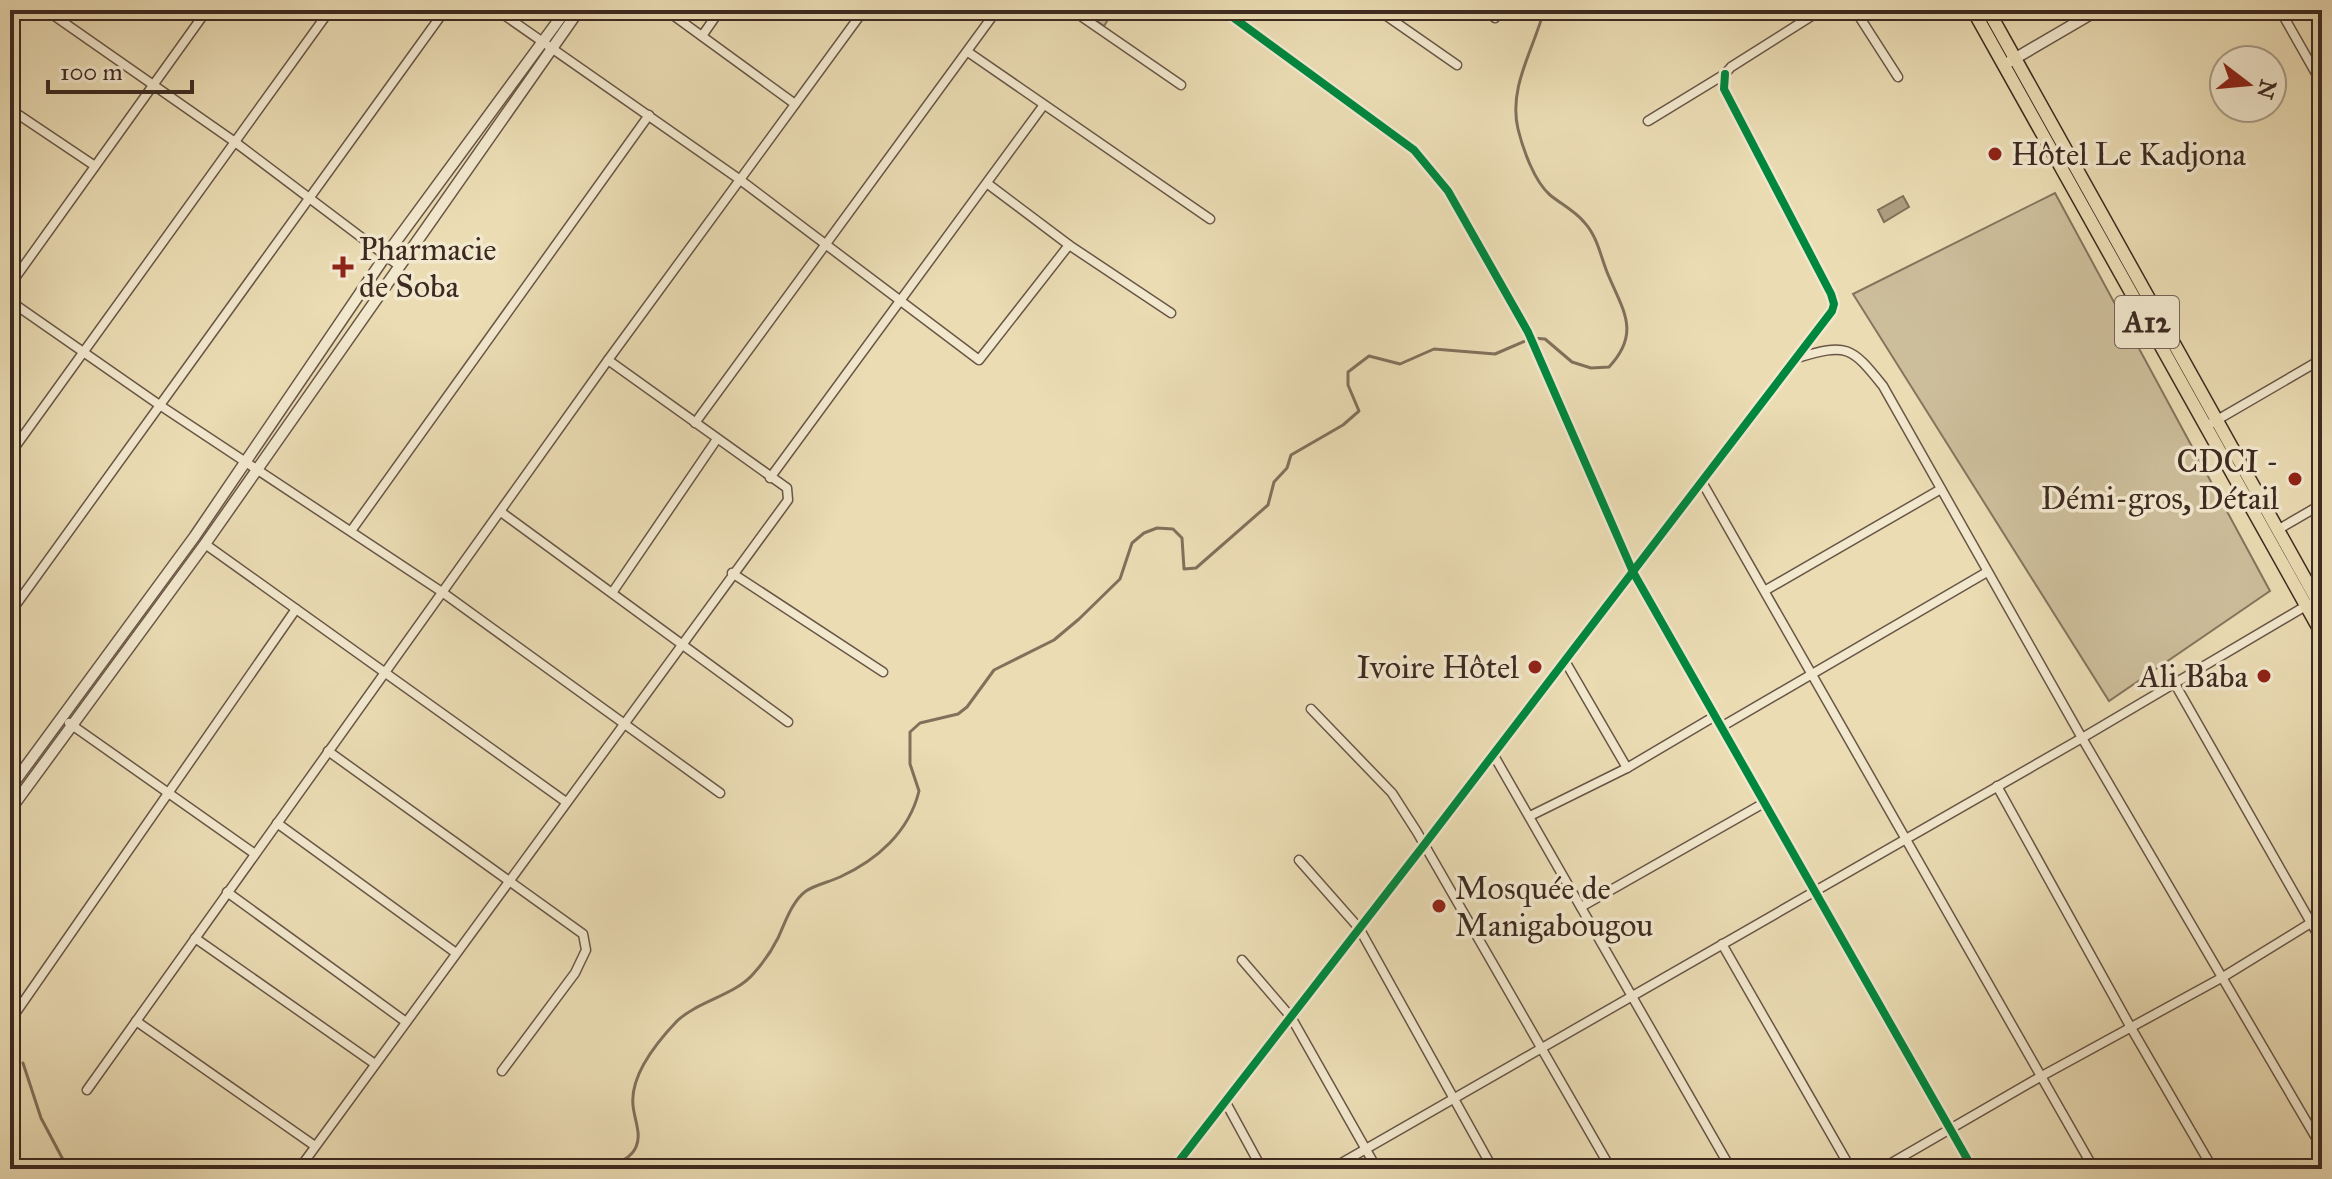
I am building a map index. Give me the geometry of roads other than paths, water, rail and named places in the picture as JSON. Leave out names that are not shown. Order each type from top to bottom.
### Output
[{"type":"main road","name":"A12","points":[[1973,10],[2205,427],[2315,604]]},
{"type":"main road","name":"A12","points":[[1988,10],[2279,529],[2315,604],[2322,634]]},
{"type":"main road","points":[[2103,243],[2115,236]]},
{"type":"street","points":[[46,10],[235,142],[398,265]]},
{"type":"street","points":[[10,285],[206,10]]},
{"type":"street","points":[[10,454],[330,10]]},
{"type":"street","points":[[10,613],[445,10]]},
{"type":"street","points":[[497,10],[739,179],[979,360],[1069,245]]},
{"type":"street","points":[[10,810],[258,468],[547,45],[566,10]]},
{"type":"street","points":[[10,788],[246,462],[386,255],[547,45],[579,10]]},
{"type":"street","points":[[666,10],[795,104]]},
{"type":"street","points":[[702,36],[720,10]]},
{"type":"street","points":[[87,1090],[608,360],[864,10]]},
{"type":"street","points":[[695,423],[997,10]]},
{"type":"street","points":[[1072,10],[1181,85]]},
{"type":"street","points":[[1223,10],[1414,150],[1448,191],[1528,332],[1633,572],[1973,1169]]},
{"type":"street","points":[[1378,10],[1457,65]]},
{"type":"street","points":[[1485,10],[1495,18]]},
{"type":"street","points":[[1648,121],[1821,10]]},
{"type":"street","points":[[1855,10],[1898,77]]},
{"type":"street","points":[[2004,65],[2098,10]]},
{"type":"street","points":[[2280,10],[2322,84]]},
{"type":"street","points":[[968,52],[1210,219]]},
{"type":"street","points":[[1173,1169],[1826,320],[1834,304],[1831,294],[1724,89],[1725,74]]},
{"type":"street","points":[[770,478],[1043,106]]},
{"type":"street","points":[[10,109],[95,166]]},
{"type":"street","points":[[351,531],[649,115]]},
{"type":"street","points":[[988,184],[1069,245],[1171,313]]},
{"type":"street","points":[[10,301],[158,404],[442,592],[720,793]]},
{"type":"street","points":[[1796,358],[1830,348],[1849,350],[1862,359],[1883,386],[2082,738],[2322,1148]]},
{"type":"street","points":[[2205,427],[2322,359]]},
{"type":"street","points":[[299,1169],[788,500],[787,488],[608,360]]},
{"type":"street","points":[[612,593],[717,439]]},
{"type":"street","points":[[1702,482],[2094,1169]]},
{"type":"street","points":[[1766,590],[1941,489]]},
{"type":"street","points":[[2279,529],[2322,504]]},
{"type":"street","points":[[501,512],[788,722]]},
{"type":"street","points":[[205,544],[566,802]]},
{"type":"street","points":[[1721,727],[1987,572]]},
{"type":"street","points":[[732,573],[883,672]]},
{"type":"street","points":[[1331,1169],[2315,604]]},
{"type":"street","points":[[10,1021],[296,609]]},
{"type":"street","points":[[1565,661],[1627,768]]},
{"type":"street","points":[[2175,684],[2322,942]]},
{"type":"street","points":[[1311,709],[1392,793],[1611,1169]]},
{"type":"street","points":[[1530,816],[1627,768],[1715,716]]},
{"type":"street","points":[[62,718],[255,854]]},
{"type":"street","points":[[328,751],[583,934],[586,950],[575,973],[502,1071]]},
{"type":"street","points":[[1493,754],[1731,1169]]},
{"type":"street","points":[[1997,786],[2213,1169]]},
{"type":"street","points":[[1581,907],[1764,803]]},
{"type":"street","points":[[277,823],[456,953]]},
{"type":"street","points":[[1299,860],[1359,928],[1493,1169]]},
{"type":"street","points":[[227,892],[406,1022]]},
{"type":"street","points":[[1881,1169],[2130,1026],[2223,977],[2322,916]]},
{"type":"street","points":[[195,938],[375,1064]]},
{"type":"street","points":[[1722,944],[1851,1169]]},
{"type":"street","points":[[1242,960],[1291,1017],[1377,1169]]},
{"type":"street","points":[[136,1021],[315,1146]]},
{"type":"street","points":[[1225,1101],[1262,1169]]},
{"type":"waterway","points":[[608,1169],[636,1147],[638,1132],[633,1105],[636,1082],[646,1060],[669,1029],[695,1008],[746,981],[773,947],[801,895],[867,862],[890,843],[908,819],[919,791],[910,764],[910,732],[920,723],[958,714],[967,707],[994,670],[1054,640],[1079,619],[1120,579],[1132,543],[1144,533],[1157,528],[1173,529],[1182,538],[1184,569],[1196,568],[1268,505],[1274,482],[1287,468],[1291,455],[1343,425],[1359,411],[1348,385],[1348,372],[1369,356],[1400,364],[1434,349],[1495,354],[1532,338],[1545,339],[1572,362],[1591,368],[1609,367],[1625,343],[1627,331],[1623,309],[1592,233],[1580,218],[1550,195],[1539,182],[1518,129],[1516,98],[1519,83],[1544,10]]},
{"type":"waterway","points":[[23,1063],[41,1118],[68,1169]]},
{"type":"place","name":"Hôtel Le Kadjona","points":[[1995,154]]},
{"type":"place","name":"Pharmacie de Soba","points":[[343,267]]},
{"type":"place","name":"CDCI - Démi-gros, Détail","points":[[2295,479]]},
{"type":"place","name":"Ivoire Hôtel","points":[[1535,667]]},
{"type":"place","name":"Ali Baba","points":[[2264,676]]},
{"type":"place","name":"Mosquée de Manigabougou","points":[[1439,906]]}]
